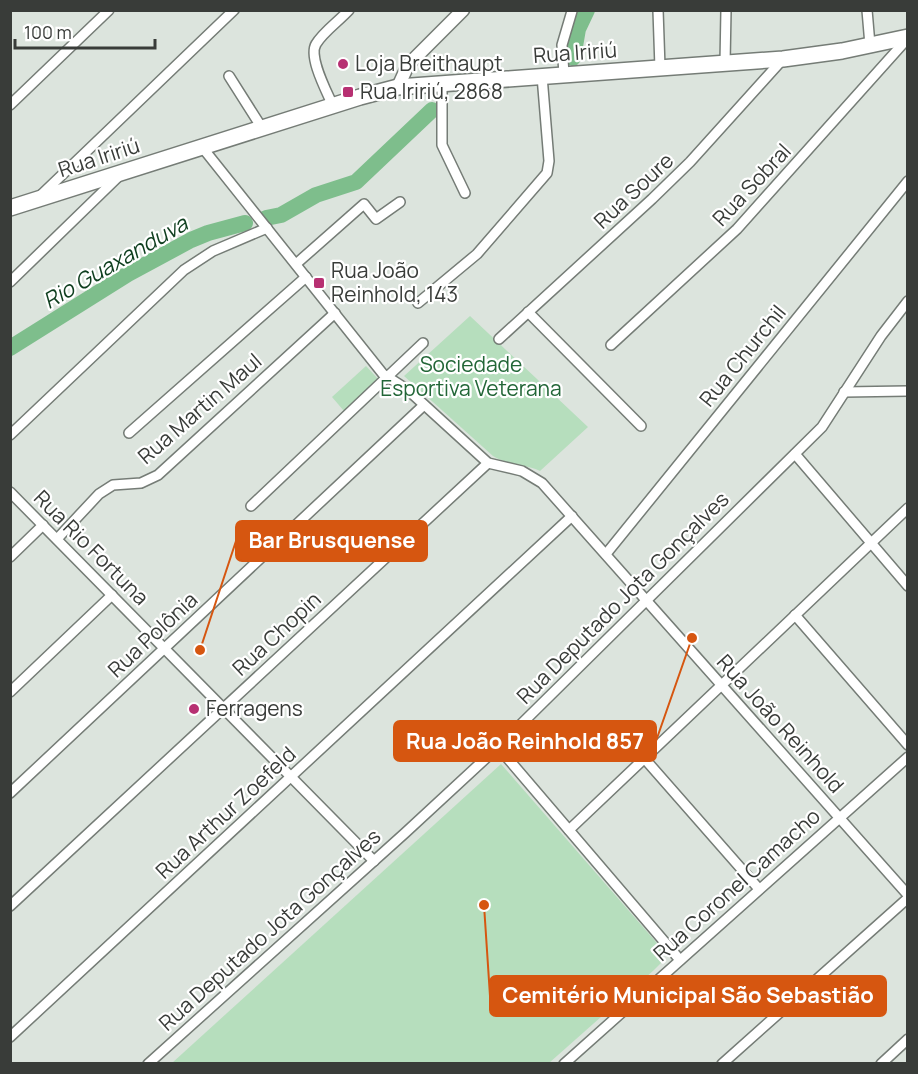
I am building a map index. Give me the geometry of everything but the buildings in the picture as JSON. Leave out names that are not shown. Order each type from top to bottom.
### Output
[{"type":"main road","name":"Rua Iririú","points":[[10,208],[398,87],[783,58],[823,54],[908,37]]},
{"type":"street","points":[[10,105],[109,10]]},
{"type":"street","points":[[36,200],[234,10]]},
{"type":"street","points":[[398,87],[408,65],[463,10]]},
{"type":"street","points":[[658,10],[660,68]]},
{"type":"street","points":[[725,63],[726,10]]},
{"type":"street","points":[[867,10],[870,45]]},
{"type":"street","points":[[564,74],[562,45],[572,11]]},
{"type":"street","points":[[333,106],[315,63],[313,51],[317,42],[344,12]]},
{"type":"street","name":"Rua Sobral","points":[[611,345],[737,229],[908,37]]},
{"type":"street","name":"Rua Soure","points":[[499,339],[690,162],[783,58]]},
{"type":"street","points":[[229,76],[262,128]]},
{"type":"street","points":[[418,303],[477,254],[547,173],[549,161],[542,76]]},
{"type":"street","points":[[442,83],[442,145],[465,193]]},
{"type":"street","name":"Rua João Reinhold","points":[[202,147],[388,377],[401,384],[488,463],[522,471],[537,478],[908,896]]},
{"type":"street","points":[[10,282],[123,172]]},
{"type":"street","name":"Rua Churchil","points":[[606,554],[908,181]]},
{"type":"street","points":[[296,264],[364,204],[376,219],[400,202]]},
{"type":"street","points":[[10,435],[184,270],[262,222]]},
{"type":"street","points":[[129,434],[306,277]]},
{"type":"street","name":"Rua Deputado Jota Gonçalves","points":[[148,1064],[498,747],[822,427],[880,336],[908,301]]},
{"type":"street","points":[[528,312],[641,426]]},
{"type":"street","name":"Rua Martin Maul","points":[[57,539],[99,494],[113,485],[141,483],[158,475],[335,313]]},
{"type":"street","points":[[251,506],[423,343]]},
{"type":"street","points":[[844,392],[908,391]]},
{"type":"street","name":"Rua Polônia","points":[[10,793],[424,405]]},
{"type":"street","points":[[795,454],[908,586]]},
{"type":"street","name":"Rua Chopin","points":[[10,906],[488,463]]},
{"type":"street","name":"Rua Rio Fortuna","points":[[10,492],[374,861]]},
{"type":"street","points":[[569,830],[908,508]]},
{"type":"street","name":"Rua Arthur Zoefeld","points":[[10,1037],[572,516]]},
{"type":"street","points":[[10,557],[43,525]]},
{"type":"street","points":[[10,692],[112,595]]},
{"type":"street","points":[[795,615],[908,745]]},
{"type":"street","points":[[498,747],[680,960]]},
{"type":"street","name":"Rua Coronel Camacho","points":[[564,1064],[908,757]]},
{"type":"street","points":[[644,758],[759,889]]},
{"type":"street","points":[[722,1064],[908,896]]},
{"type":"street","points":[[881,1064],[908,1039]]},
{"type":"green space","name":"Sociedade Esportiva Veterana","points":[[470,316],[588,427],[540,471],[493,456],[404,376]]},
{"type":"green space","points":[[366,366],[378,379],[344,411],[332,397]]},
{"type":"green space","points":[[501,764],[663,950],[664,960],[654,970],[549,1063],[172,1063]]},
{"type":"waterway","name":"Rio Guaxanduva","points":[[573,58],[578,29],[587,10]]},
{"type":"waterway","name":"Rio Guaxanduva","points":[[266,218],[281,215],[316,195],[356,182],[432,110]]},
{"type":"waterway","name":"Rio Guaxanduva","points":[[10,348],[128,274],[191,240],[245,223]]},
{"type":"place","name":"Loja Breithaupt","points":[[343,64]]},
{"type":"place","name":"Rua Iririú, 2868","points":[[348,92]]},
{"type":"place","name":"Rua João Reinhold, 143","points":[[319,283]]},
{"type":"place","name":"Rua João Reinhold 857","points":[[692,638]]},
{"type":"place","name":"Bar Brusquense","points":[[200,650]]},
{"type":"place","name":"Ferragens","points":[[194,709]]},
{"type":"place","name":"Cemitério Municipal São Sebastião","points":[[484,905]]}]
